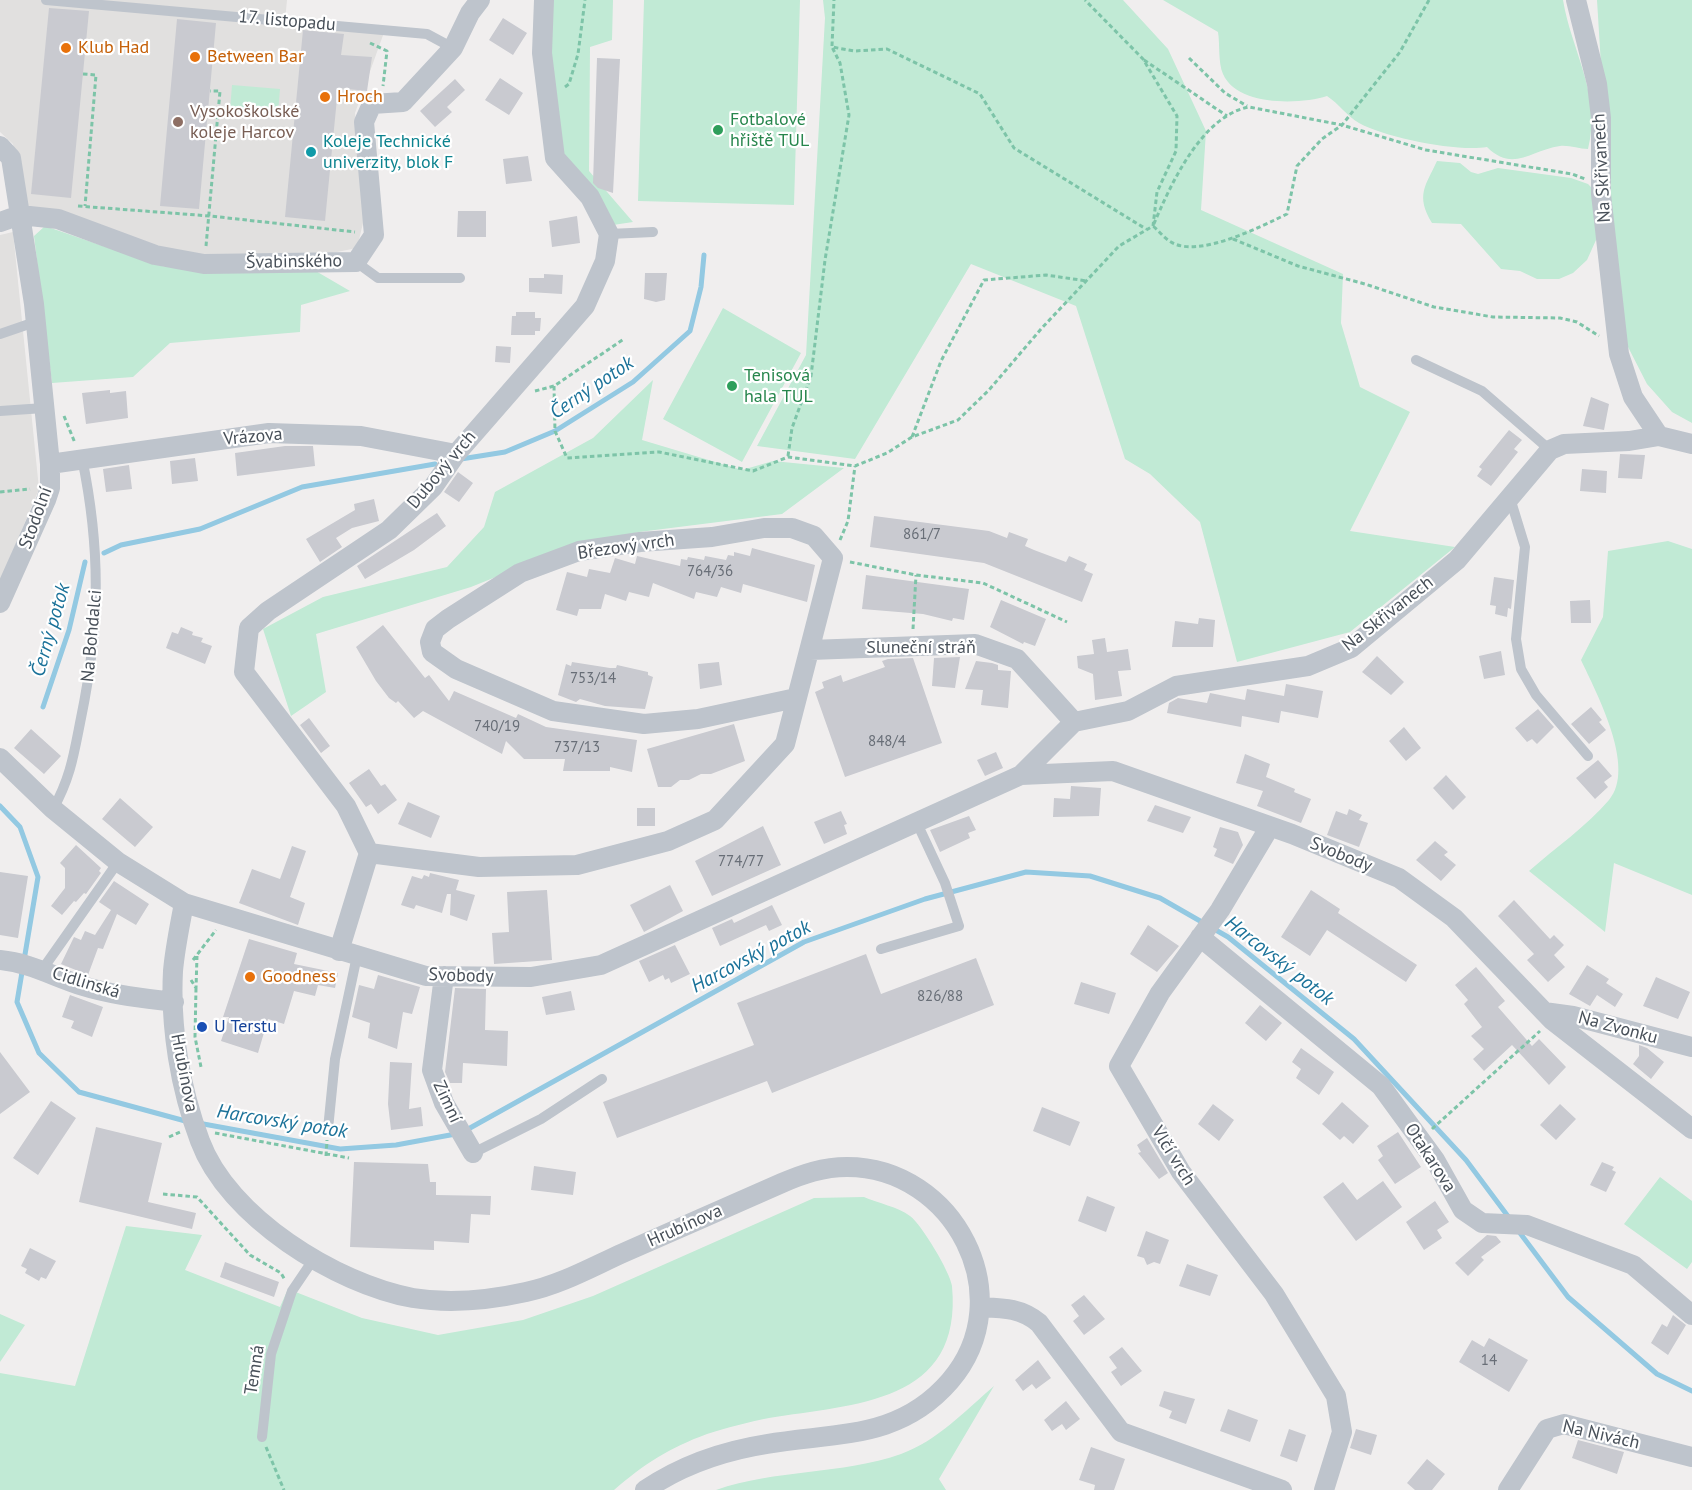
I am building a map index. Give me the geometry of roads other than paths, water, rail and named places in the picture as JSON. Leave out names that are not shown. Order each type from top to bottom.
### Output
[{"type":"street","points":[[453,48],[470,13],[480,0]]},
{"type":"street","points":[[544,0],[542,53],[555,158],[590,197],[609,234]]},
{"type":"street","name":"Na Skřivanech","points":[[1576,0],[1597,84],[1601,118],[1601,194],[1619,354],[1633,397],[1659,436]]},
{"type":"street","name":"Švabinského","points":[[20,215],[58,219],[155,255],[204,264],[356,262],[374,235],[364,122],[372,104],[403,102],[453,48]]},
{"type":"street","points":[[0,146],[11,158],[20,215],[35,322],[50,464]]},
{"type":"street","points":[[0,222],[20,215]]},
{"type":"street","name":"Dubový vrch","points":[[369,853],[346,806],[244,672],[249,628],[268,611],[389,530],[433,487],[456,454],[585,306],[605,261],[609,234]]},
{"type":"street","name":"Vrázova","points":[[50,464],[270,433],[361,436],[456,454]]},
{"type":"street","points":[[1550,450],[1564,444],[1629,441],[1659,436],[1692,444]]},
{"type":"street","name":"Na Skřivanech","points":[[1074,722],[1128,711],[1176,686],[1308,666],[1351,648],[1457,560],[1550,450]]},
{"type":"street","name":"Stodolní","points":[[0,603],[50,488],[50,464]]},
{"type":"street","name":"Březový vrch","points":[[796,698],[698,719],[644,724],[553,711],[456,669],[432,652],[430,642],[435,629],[448,619],[520,573],[579,551],[640,542],[712,537],[764,528],[792,528],[814,536],[833,558],[810,650]]},
{"type":"street","name":"Sluneční stráň","points":[[810,650],[975,644],[1017,659],[1074,722]]},
{"type":"street","points":[[348,954],[369,853],[479,867],[577,865],[668,841],[715,820],[785,744],[810,650]]},
{"type":"street","points":[[1021,775],[1074,722]]},
{"type":"street","name":"Svobody","points":[[0,758],[54,809],[118,862],[184,903],[426,976],[531,977],[601,965],[778,891],[917,829],[1021,775],[1113,771],[1399,878],[1427,896],[1454,918],[1548,1016],[1692,1129]]},
{"type":"street","name":"Vlčí vrch","points":[[1269,828],[1220,910],[1161,993],[1119,1066],[1181,1172],[1274,1294],[1336,1396],[1342,1432],[1324,1490]]},
{"type":"street","name":"Hrubínova","points":[[184,903],[180,972],[174,1002],[175,1028],[187,1099],[201,1135],[235,1194],[271,1230],[313,1260],[378,1288],[412,1298],[465,1300],[527,1292],[566,1279],[808,1172],[849,1167],[871,1170],[914,1186],[949,1215],[960,1228],[974,1259],[980,1286],[980,1307],[966,1358],[933,1398],[908,1417],[883,1427],[768,1444],[720,1454],[680,1469],[645,1490]]},
{"type":"street","name":"Otakarova","points":[[1202,934],[1381,1086],[1435,1160],[1463,1210],[1482,1223],[1527,1225],[1633,1265],[1692,1315]]},
{"type":"street","name":"Cidlinská","points":[[21,964],[110,994],[174,1002]]},
{"type":"street","name":"Zimní","points":[[444,976],[432,1070],[444,1103],[471,1148]]},
{"type":"street","name":"Na Zvonku","points":[[1548,1016],[1572,1016],[1692,1047]]},
{"type":"street","points":[[980,1307],[1012,1308],[1039,1323],[1121,1432],[1282,1490]]},
{"type":"street","name":"Na Nivách","points":[[1508,1490],[1547,1429],[1554,1425],[1564,1424],[1692,1456]]},
{"type":"lane","name":"17. listopadu","points":[[46,0],[428,34],[453,48]]},
{"type":"lane","points":[[609,234],[653,232]]},
{"type":"lane","points":[[356,262],[378,278],[460,278]]},
{"type":"lane","points":[[0,334],[35,322]]},
{"type":"lane","points":[[1416,360],[1482,391],[1550,450]]},
{"type":"lane","points":[[0,411],[44,408]]},
{"type":"lane","name":"Na Bohdalci","points":[[54,809],[68,782],[92,666],[98,591],[89,495],[82,458]]},
{"type":"lane","points":[[1510,498],[1525,547],[1516,639],[1521,669],[1536,695],[1588,756]]},
{"type":"lane","points":[[881,949],[959,926],[945,883],[917,829]]},
{"type":"lane","points":[[21,964],[118,862]]},
{"type":"lane","points":[[328,1129],[348,954]]},
{"type":"lane","points":[[471,1148],[541,1119],[602,1079]]},
{"type":"lane","name":"Temná","points":[[262,1437],[271,1354],[292,1291],[313,1260]]},
{"type":"waterway","name":"Černý potok","points":[[461,459],[505,452],[555,431],[633,382],[690,331],[701,287],[704,255]]},
{"type":"waterway","name":"Černý potok","points":[[104,553],[121,545],[200,529],[302,487],[435,464]]},
{"type":"waterway","name":"Černý potok","points":[[43,707],[69,630],[85,562]]},
{"type":"waterway","name":"Harcovský potok","points":[[0,806],[20,827],[38,877],[17,1002],[39,1053],[79,1092],[189,1122]]},
{"type":"waterway","name":"Harcovský potok","points":[[198,1123],[340,1149],[396,1145],[461,1133],[804,942],[925,899],[1026,872],[1090,876],[1160,898],[1228,937],[1354,1039],[1466,1160],[1510,1219]]},
{"type":"waterway","name":"Harcovský potok","points":[[1517,1229],[1568,1297],[1657,1374],[1692,1391]]},
{"type":"place","name":"Klub Had","points":[[66,48]]},
{"type":"place","name":"Between Bar","points":[[195,57]]},
{"type":"place","name":"Hroch","points":[[325,97]]},
{"type":"place","name":"Vysokoškolské koleje Harcov","points":[[178,122]]},
{"type":"place","name":"Fotbalové hřiště TUL","points":[[718,130]]},
{"type":"place","name":"Koleje Technické univerzity, blok F","points":[[311,152]]},
{"type":"place","name":"Tenisová hala TUL","points":[[732,386]]},
{"type":"place","name":"Goodness","points":[[250,977]]},
{"type":"place","name":"U Terstu","points":[[202,1027]]}]
